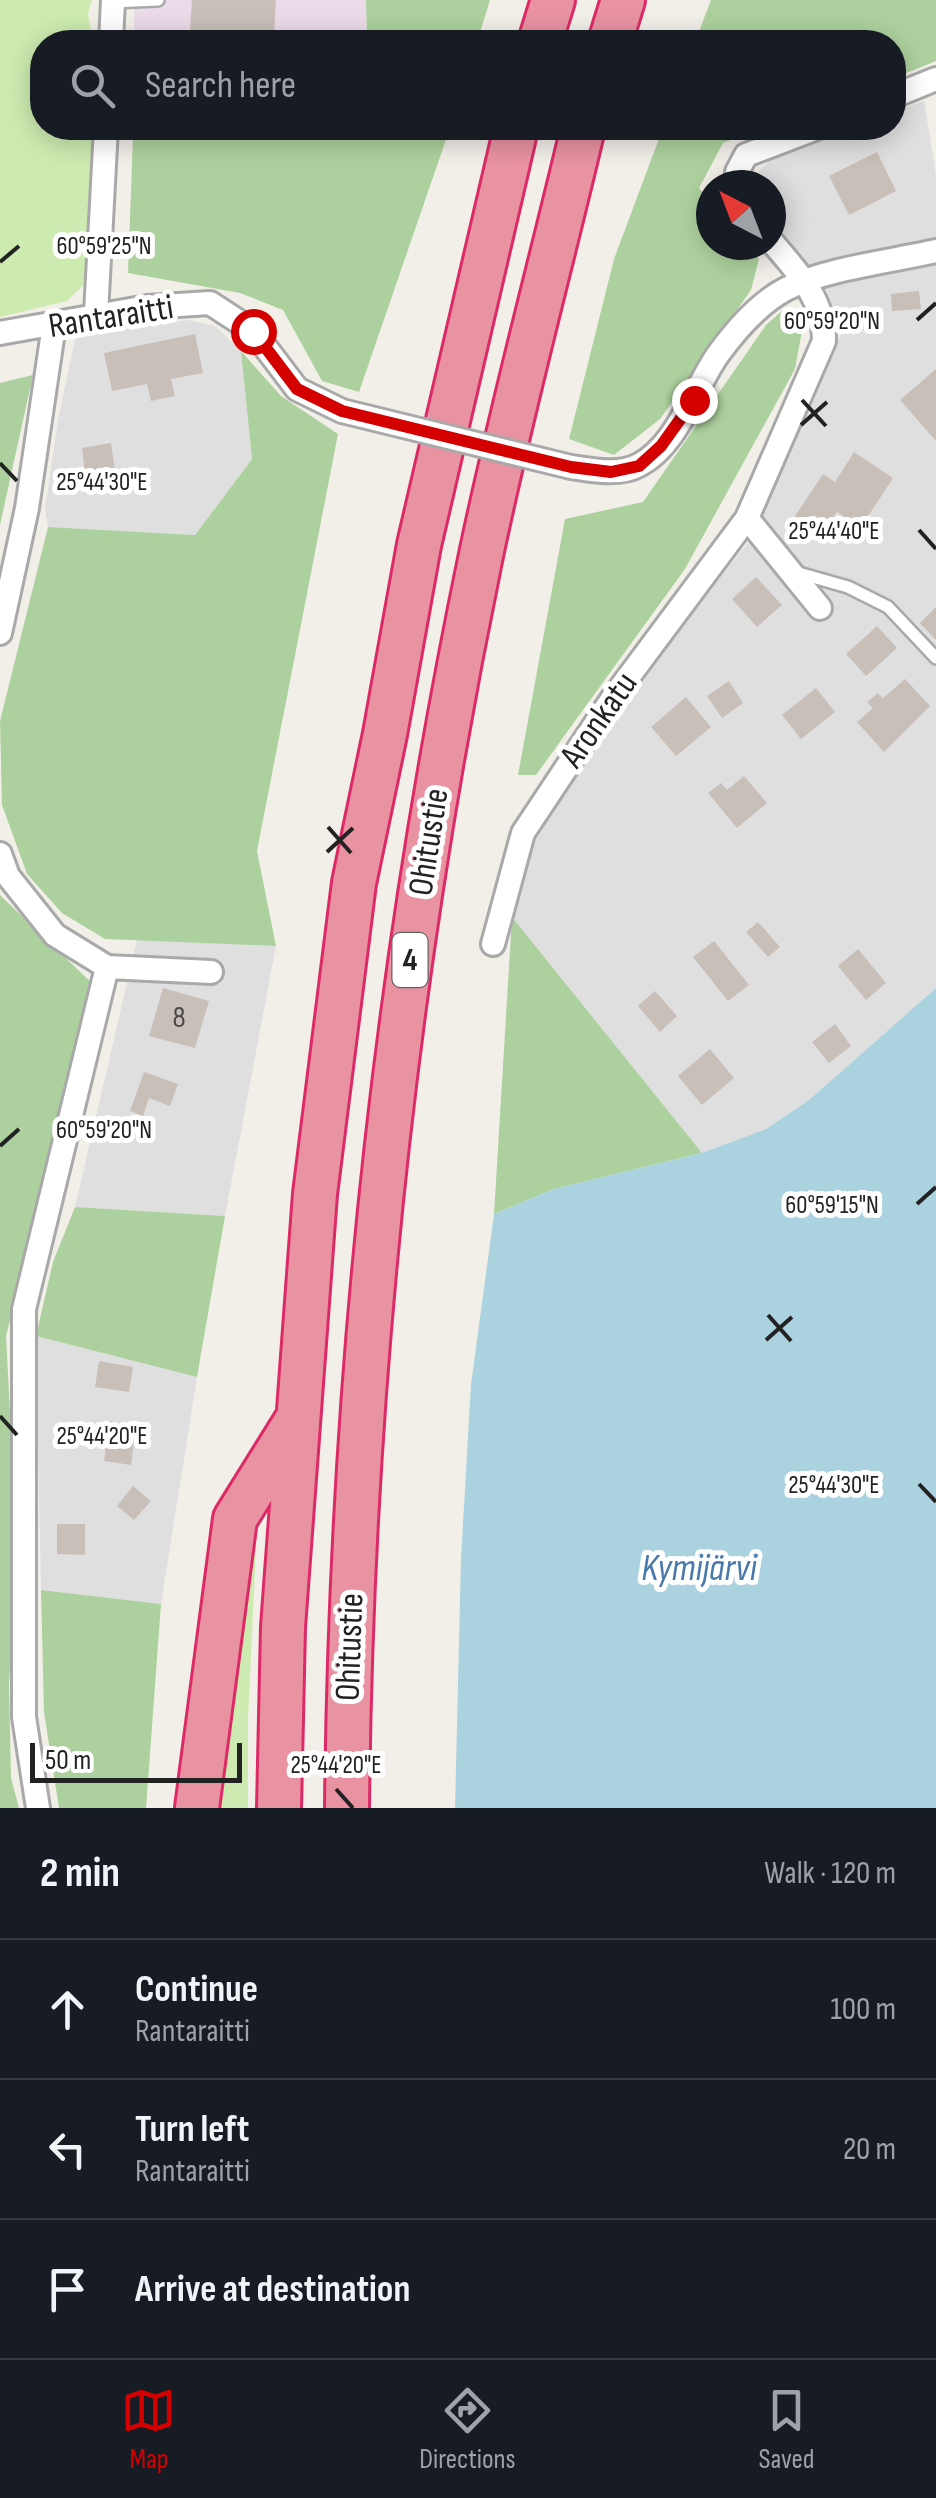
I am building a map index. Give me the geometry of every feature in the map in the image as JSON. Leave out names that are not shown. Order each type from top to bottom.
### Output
[{"type":"highway","points":[[543,30],[552,0]]},
{"type":"highway","points":[[614,30],[624,0]]},
{"type":"highway","name":"Ohitustie","points":[[280,1808],[282,1626],[315,1194],[354,883],[386,734],[419,545],[513,140]]},
{"type":"highway","name":"Ohitustie","points":[[346,1808],[358,1475],[376,1230],[398,1042],[441,768],[480,558],[580,140]]},
{"type":"highway","points":[[197,1808],[235,1519],[298,1416]]},
{"type":"street","points":[[111,30],[113,1]]},
{"type":"street","points":[[906,91],[936,79]]},
{"type":"street","points":[[96,314],[105,140]]},
{"type":"street","points":[[738,170],[746,155],[785,140]]},
{"type":"street","points":[[806,281],[936,251]]},
{"type":"street","name":"Aronkatu","points":[[493,944],[523,833],[612,699],[747,518],[824,342],[824,324],[806,281],[786,258]]},
{"type":"street","name":"Rantaraitti","points":[[0,334],[54,326],[96,314],[210,304],[253,331],[297,389],[342,411],[571,467],[611,472],[639,466],[661,446],[694,400],[718,354],[770,300],[806,281]]},
{"type":"street","points":[[0,633],[27,508],[54,326]]},
{"type":"street","points":[[747,518],[820,608]]},
{"type":"street","points":[[0,854],[8,876],[54,935],[108,967],[212,972]]},
{"type":"street","points":[[38,1808],[24,1718],[24,1309],[108,967]]},
{"type":"lane","points":[[113,1],[158,0]]},
{"type":"lane","points":[[791,571],[848,588],[888,607],[936,658]]},
{"type":"shaded area","points":[[134,0],[192,0],[191,30],[134,30]]},
{"type":"shaded area","points":[[276,0],[366,0],[367,30],[273,30]]},
{"type":"shaded area","points":[[924,101],[936,175],[936,238],[807,267],[786,243],[786,170],[760,170],[770,160],[822,140],[906,140],[906,108]]},
{"type":"shaded area","points":[[936,265],[936,988],[809,1100],[766,1129],[702,1153],[512,917],[532,840],[601,725],[748,543],[842,332],[826,288]]},
{"type":"shaded area","points":[[188,320],[215,326],[241,351],[252,459],[195,535],[48,527],[45,509],[76,334]]},
{"type":"shaded area","points":[[137,940],[276,946],[225,1216],[75,1207]]},
{"type":"shaded area","points":[[36,1336],[197,1377],[161,1604],[41,1590]]},
{"type":"green space","points":[[0,0],[92,0],[88,14],[91,30],[30,30],[30,140],[95,140],[93,276],[67,301],[0,317]]},
{"type":"green space","points":[[366,0],[490,0],[481,30],[367,30]]},
{"type":"green space","points":[[711,0],[936,0],[936,61],[906,73],[906,30],[700,30]]},
{"type":"green space","points":[[133,140],[446,140],[359,392],[322,381],[283,310],[240,293],[128,273]]},
{"type":"green space","points":[[659,140],[731,140],[723,143],[709,170],[696,170],[696,260],[759,260],[751,290],[660,419],[614,455],[569,439],[614,259]]},
{"type":"green space","points":[[783,310],[804,320],[795,369],[685,569],[536,775],[518,775],[565,519],[643,502],[766,325]]},
{"type":"green space","points":[[241,351],[281,396],[338,434],[257,851],[276,946],[105,939],[62,913],[27,874],[2,805],[0,721],[48,527],[195,535],[252,459]]},
{"type":"green space","points":[[33,375],[0,525],[0,383]]},
{"type":"green space","points":[[0,895],[97,988],[6,1336],[17,1547],[9,1684],[11,1778],[19,1808],[0,1808]]},
{"type":"green space","points":[[512,917],[702,1153],[554,1189],[494,1214]]},
{"type":"green space","points":[[75,1207],[225,1216],[197,1377],[36,1336],[53,1262]]},
{"type":"green space","points":[[253,1517],[257,1526],[248,1808],[210,1808]]},
{"type":"green space","points":[[41,1590],[161,1604],[146,1808],[59,1808],[44,1712]]},
{"type":"water","name":"Kymijärvi","points":[[936,988],[936,1808],[455,1808],[461,1558],[471,1385],[494,1214],[554,1189],[702,1153],[766,1129],[809,1100]]},
{"type":"building","points":[[192,0],[276,0],[274,30],[190,30]]},
{"type":"building","points":[[877,152],[896,191],[849,215],[829,176]]},
{"type":"building","points":[[919,291],[921,309],[892,311],[891,294]]},
{"type":"building","points":[[195,334],[203,373],[171,379],[175,396],[151,401],[147,384],[112,391],[104,353]]},
{"type":"building","points":[[936,369],[936,441],[900,400]]},
{"type":"building","points":[[111,443],[117,486],[87,491],[82,448]]},
{"type":"building","points":[[854,452],[893,478],[861,527],[837,512],[822,534],[795,516],[823,474],[835,482]]},
{"type":"building","points":[[756,577],[782,605],[757,627],[732,599]]},
{"type":"building","points":[[936,607],[936,640],[920,623]]},
{"type":"building","points":[[877,626],[897,648],[866,676],[846,654]]},
{"type":"building","points":[[905,679],[930,706],[884,752],[857,722],[873,708],[867,702],[878,693],[883,698]]},
{"type":"building","points":[[729,681],[743,703],[722,718],[707,696]]},
{"type":"building","points":[[816,688],[835,712],[801,739],[782,715]]},
{"type":"building","points":[[686,697],[711,727],[676,756],[651,727]]},
{"type":"building","points":[[744,776],[767,803],[737,828],[708,793],[721,783],[727,790]]},
{"type":"building","points":[[758,922],[780,947],[768,957],[746,932]]},
{"type":"building","points":[[714,941],[749,985],[728,1001],[693,957]]},
{"type":"building","points":[[858,949],[886,983],[866,1000],[838,966]]},
{"type":"building","points":[[163,988],[209,1001],[195,1048],[149,1036]]},
{"type":"building","points":[[655,991],[677,1016],[660,1032],[638,1006]]},
{"type":"building","points":[[835,1024],[851,1046],[829,1063],[812,1042]]},
{"type":"building","points":[[710,1049],[734,1078],[702,1105],[678,1076]]},
{"type":"building","points":[[144,1072],[178,1084],[170,1106],[149,1098],[143,1116],[130,1111]]},
{"type":"building","points":[[99,1361],[133,1367],[129,1392],[95,1387]]},
{"type":"building","points":[[109,1421],[136,1425],[131,1465],[104,1461]]},
{"type":"building","points":[[133,1486],[151,1501],[134,1520],[117,1506]]},
{"type":"building","points":[[57,1524],[85,1524],[85,1555],[57,1554]]},
{"type":"route","points":[[253,331],[297,389],[342,411],[571,467],[611,472],[639,466],[661,446],[694,400]]}]
